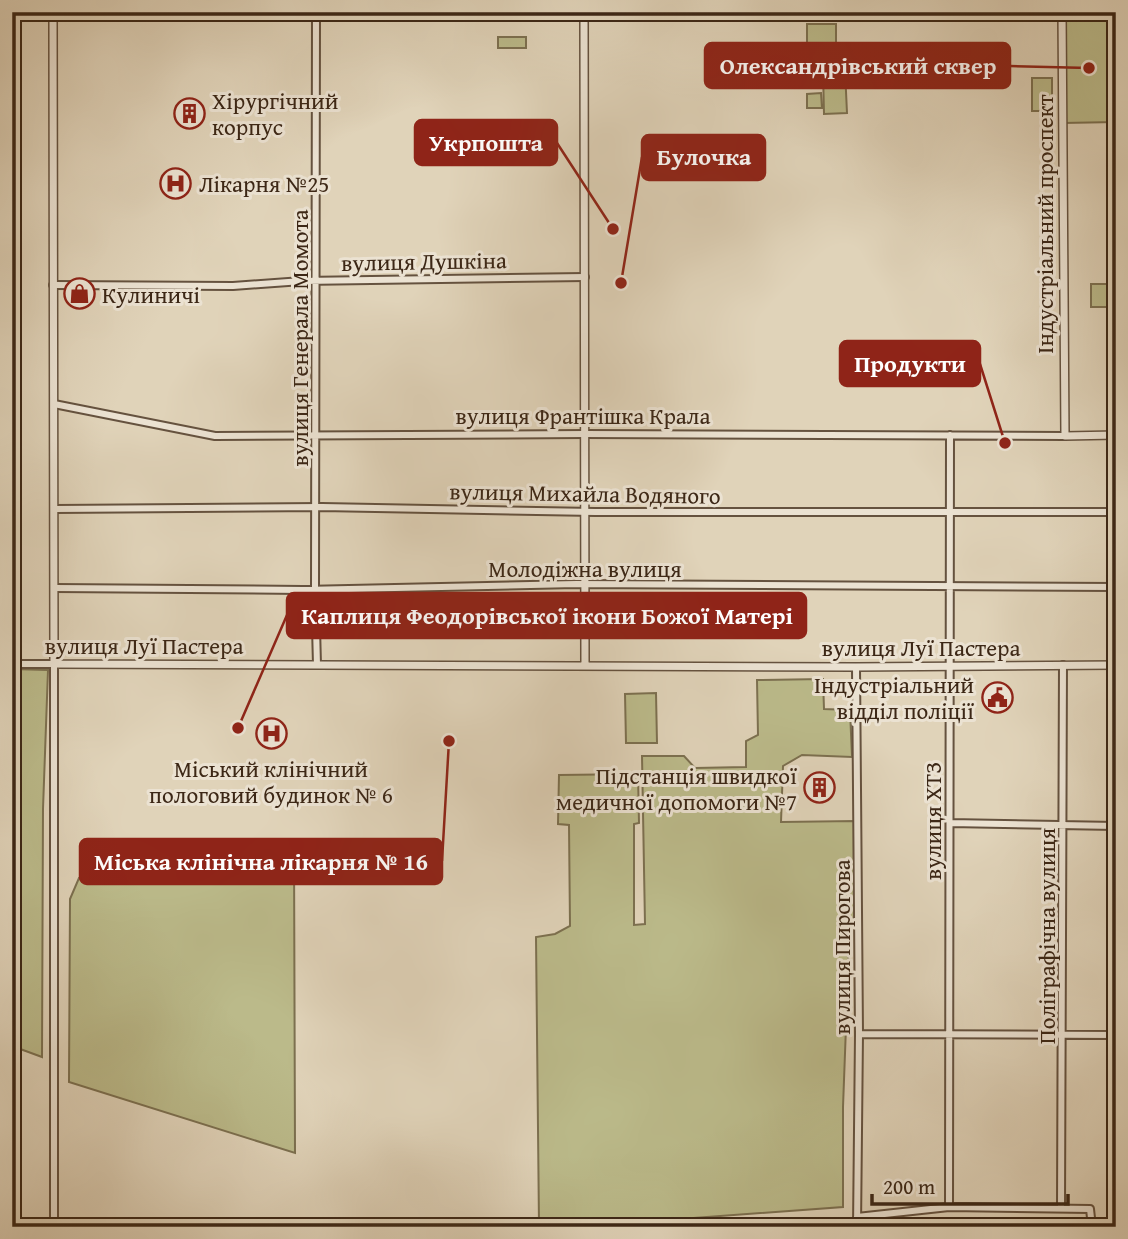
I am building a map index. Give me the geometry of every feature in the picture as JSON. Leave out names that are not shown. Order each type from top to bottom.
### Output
[{"type":"street","points":[[53,12],[54,1227]]},
{"type":"street","name":"вулиця Генерала Момота","points":[[316,12],[317,665]]},
{"type":"street","points":[[584,12],[585,665]]},
{"type":"street","name":"Індустріальний проспект","points":[[1062,12],[1065,436]]},
{"type":"street","name":"вулиця Душкіна","points":[[53,285],[233,286],[316,281],[586,277]]},
{"type":"street","name":"вулиця Франтішка Крала","points":[[54,404],[215,436],[1116,435]]},
{"type":"street","name":"вулиця ХТЗ","points":[[949,1207],[950,435]]},
{"type":"street","name":"вулиця Михайла Водяного","points":[[55,509],[315,507],[586,511],[1116,512]]},
{"type":"street","name":"Молодіжна вулиця","points":[[55,587],[315,589],[585,584],[1116,587]]},
{"type":"street","name":"вулиця Луї Пастера","points":[[12,664],[856,667],[1116,665]]},
{"type":"street","name":"Поліграфічна вулиця","points":[[1061,1207],[1063,665]]},
{"type":"street","name":"вулиця Пирогова","points":[[856,667],[859,1034],[857,1227]]},
{"type":"street","points":[[950,823],[1116,826]]},
{"type":"street","points":[[859,1034],[1116,1035]]},
{"type":"street","points":[[858,1217],[949,1207],[1061,1207],[1090,1209],[1092,1227]]},
{"type":"shaded area","points":[[1062,12],[1116,12],[1116,122],[1063,123]]},
{"type":"shaded area","points":[[807,24],[836,24],[836,43],[807,43]]},
{"type":"shaded area","points":[[498,37],[526,37],[526,48],[498,48]]},
{"type":"shaded area","points":[[845,70],[847,113],[824,114],[823,71]]},
{"type":"shaded area","points":[[1032,78],[1052,78],[1052,111],[1032,111]]},
{"type":"shaded area","points":[[821,93],[822,108],[807,108],[807,94]]},
{"type":"shaded area","points":[[1091,284],[1116,284],[1116,307],[1091,307]]},
{"type":"shaded area","points":[[12,669],[48,670],[43,809],[42,1057],[12,1046]]},
{"type":"shaded area","points":[[823,679],[824,709],[850,710],[852,757],[802,755],[783,766],[781,822],[855,821],[855,918],[850,919],[843,1107],[843,1207],[572,1227],[539,1224],[536,937],[555,934],[570,926],[569,825],[558,824],[559,775],[638,774],[639,823],[634,824],[634,925],[645,924],[642,756],[684,756],[695,768],[746,767],[746,741],[758,735],[757,680]]},
{"type":"shaded area","points":[[656,693],[657,743],[626,743],[625,694]]},
{"type":"shaded area","points":[[226,846],[294,847],[295,1153],[69,1082],[70,899],[79,878],[213,870],[221,866]]},
{"type":"place","name":"Олександрівський сквер","points":[[1089,68]]},
{"type":"place","name":"Хірургічний корпус","points":[[189,113]]},
{"type":"place","name":"Лікарня №25","points":[[176,183]]},
{"type":"place","name":"Укрпошта","points":[[613,229]]},
{"type":"place","name":"Булочка","points":[[621,283]]},
{"type":"place","name":"Кулиничі","points":[[79,294]]},
{"type":"place","name":"Продукти","points":[[1005,443]]},
{"type":"place","name":"Індустріальний відділ поліції","points":[[997,697]]},
{"type":"place","name":"Каплиця Феодорівської ікони Божої Матері","points":[[238,728]]},
{"type":"place","name":"Міський клінічний пологовий будинок № 6","points":[[271,734]]},
{"type":"place","name":"Міська клінічна лікарня № 16","points":[[449,741]]},
{"type":"place","name":"Підстанція швидкої медичної допомоги №7","points":[[820,788]]}]
